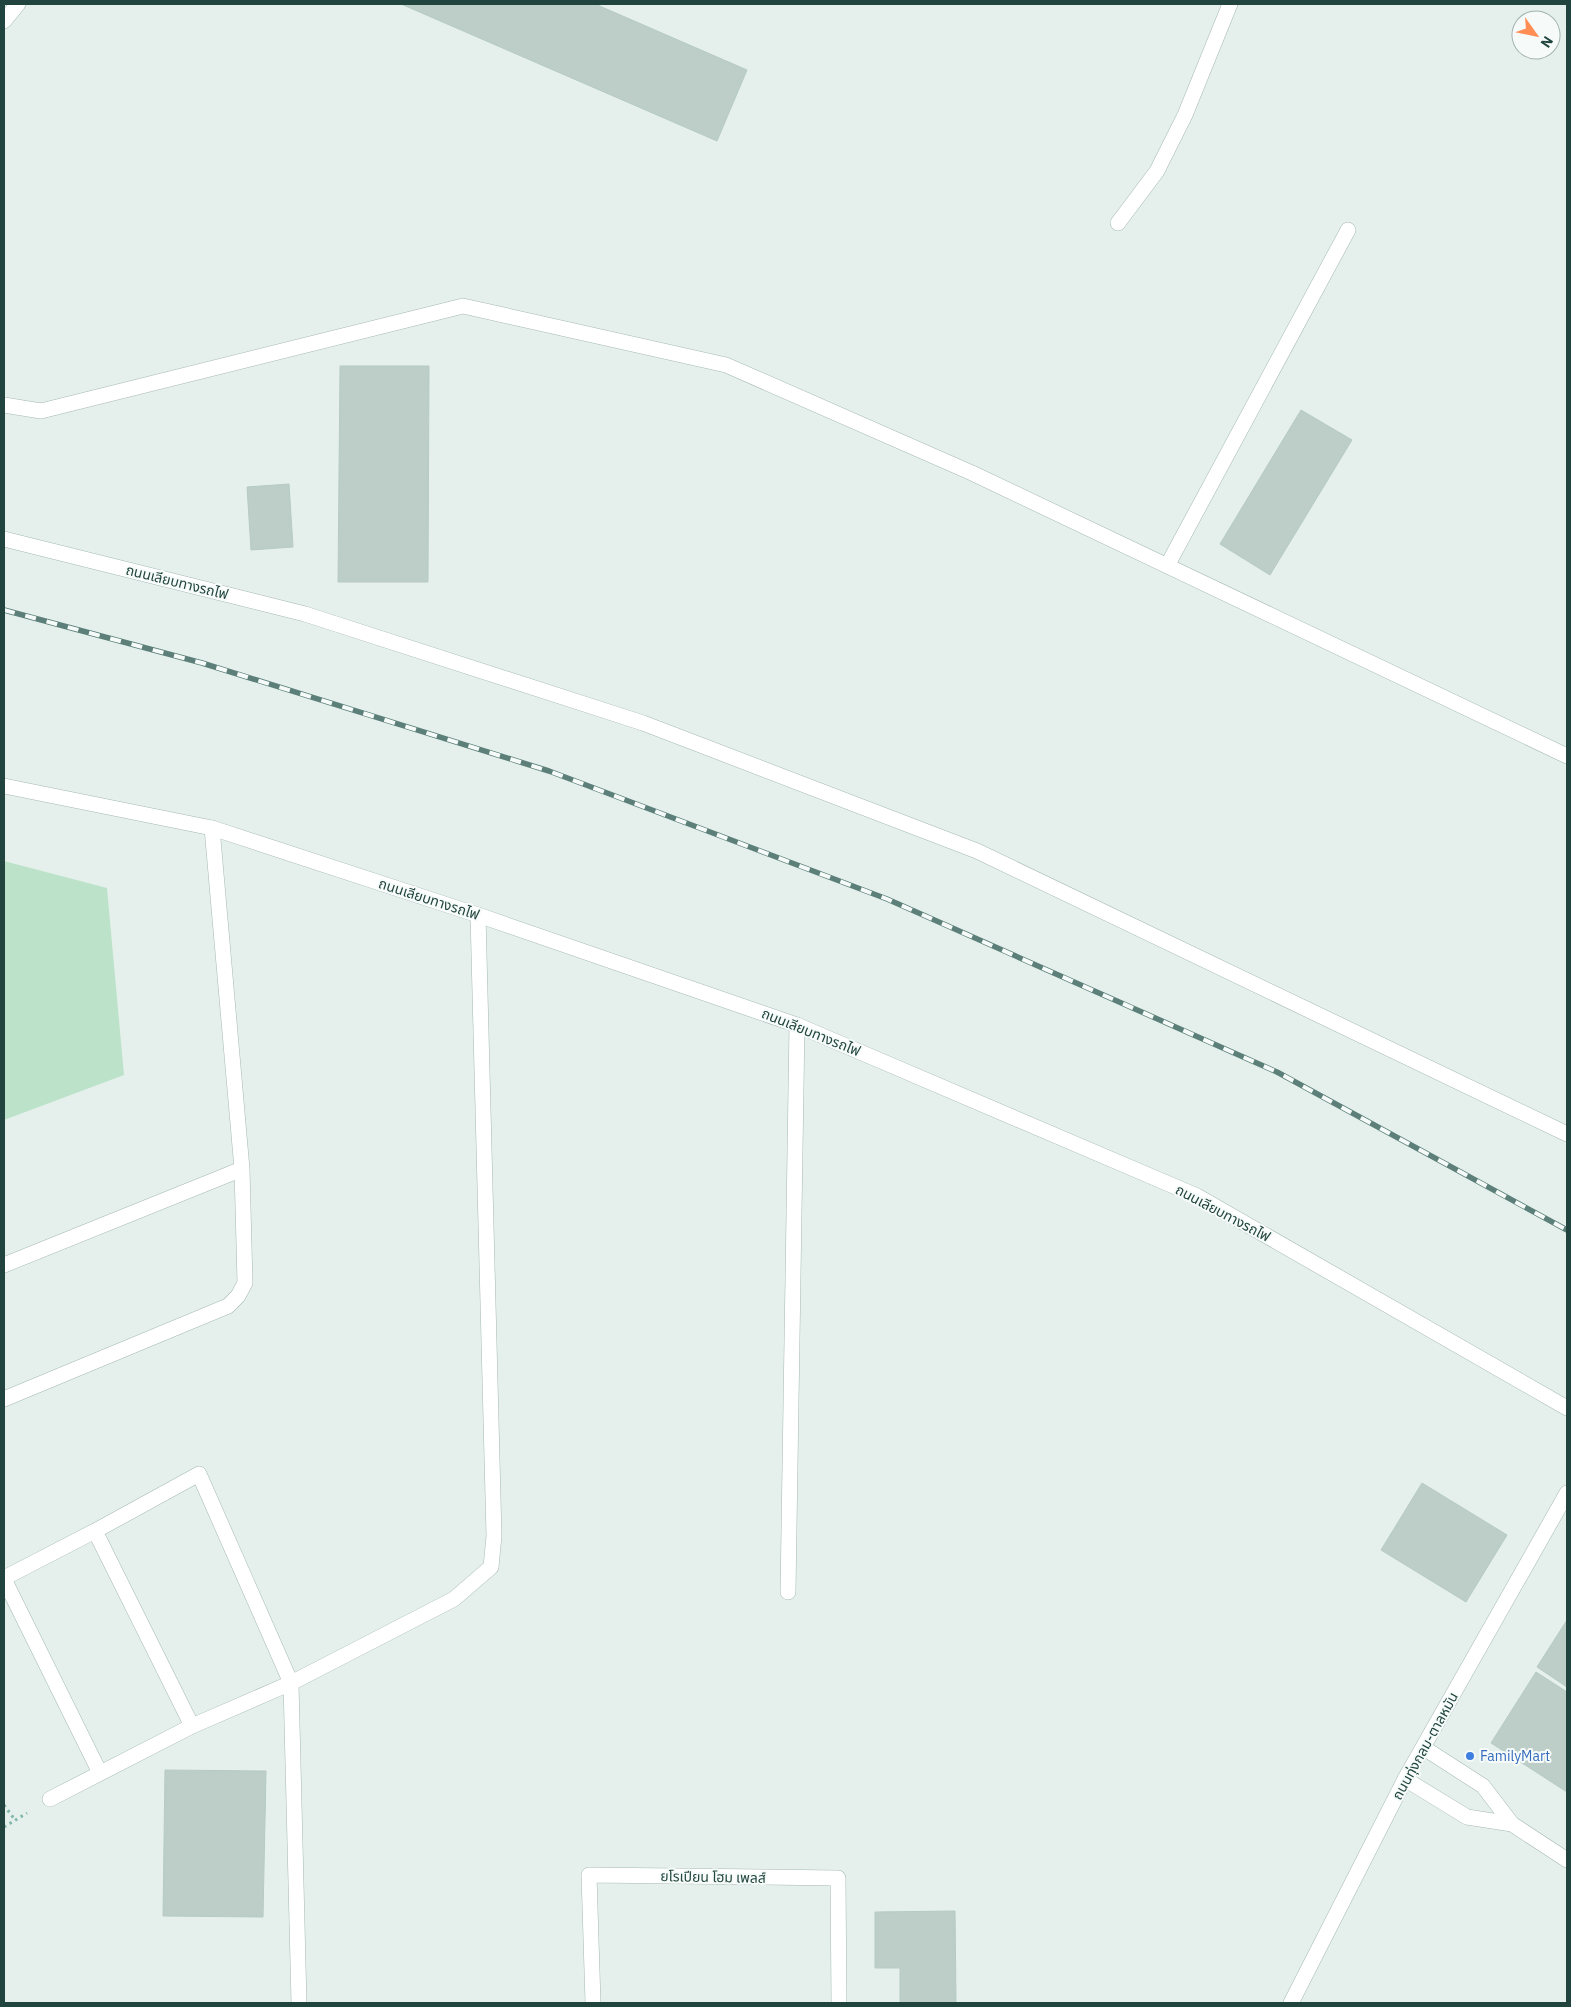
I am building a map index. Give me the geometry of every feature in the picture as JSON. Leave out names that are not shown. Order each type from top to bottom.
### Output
[{"type":"street","points":[[4,21],[18,4]]},
{"type":"street","points":[[1118,223],[1157,171],[1185,115],[1230,4]]},
{"type":"street","points":[[1167,566],[1348,230]]},
{"type":"street","points":[[4,406],[41,411],[463,306],[726,365],[972,474],[1567,756]]},
{"type":"street","name":"ถนนเลียบทางรถไฟ","points":[[4,539],[305,614],[652,727],[977,852],[1567,1134]]},
{"type":"street","name":"ถนนเลียบทางรถไฟ","points":[[4,786],[212,828],[478,915],[797,1025],[1197,1196],[1567,1408]]},
{"type":"street","points":[[4,1399],[228,1306],[238,1296],[245,1283],[242,1169],[212,828]]},
{"type":"street","points":[[50,1799],[192,1726],[291,1682],[454,1599],[491,1568],[494,1536],[478,915]]},
{"type":"street","points":[[788,1592],[797,1025]]},
{"type":"street","points":[[4,1265],[242,1169]]},
{"type":"street","points":[[100,1773],[4,1579],[199,1474],[291,1682],[299,2003]]},
{"type":"street","name":"ถนนทุ่งกลม-ตาลหมัน","points":[[1291,2003],[1405,1779],[1567,1493]]},
{"type":"street","points":[[95,1531],[192,1726]]},
{"type":"street","points":[[1424,1748],[1483,1786],[1512,1824],[1567,1860]]},
{"type":"street","points":[[1405,1779],[1467,1817],[1512,1824]]},
{"type":"street","name":"ยโรเปียน โฮม เพลส์","points":[[593,2003],[589,1876],[838,1878],[839,2003]]},
{"type":"path","points":[[4,1805],[15,1820],[4,1827]]},
{"type":"green space","points":[[4,861],[107,888],[124,1075],[4,1120]]},
{"type":"building","points":[[401,4],[595,4],[747,70],[717,141]]},
{"type":"building","points":[[340,366],[429,366],[428,582],[338,582]]},
{"type":"building","points":[[1301,410],[1352,440],[1270,575],[1220,544]]},
{"type":"building","points":[[289,484],[293,547],[251,550],[247,487]]},
{"type":"building","points":[[1422,1483],[1507,1535],[1466,1602],[1381,1550]]},
{"type":"building","points":[[1567,1620],[1567,1687],[1537,1667]]},
{"type":"building","points":[[1536,1672],[1567,1692],[1567,1792],[1491,1743]]},
{"type":"building","points":[[165,1770],[266,1771],[263,1917],[163,1916]]},
{"type":"building","points":[[955,1911],[956,2003],[900,2003],[900,1968],[875,1968],[875,1912]]},
{"type":"railway","points":[[4,610],[202,663],[549,771],[887,899],[1277,1072],[1567,1230]]},
{"type":"place","name":"FamilyMart","points":[[1470,1756]]}]
